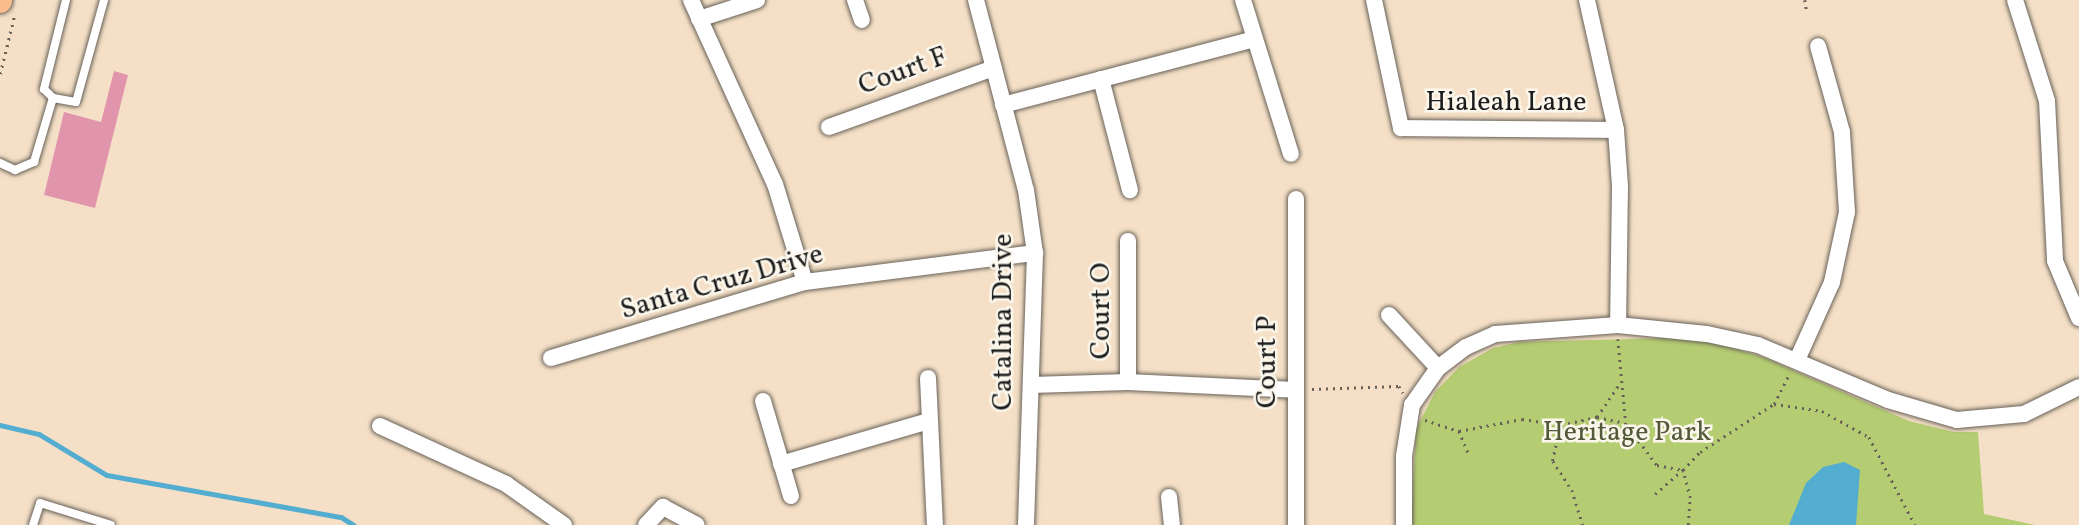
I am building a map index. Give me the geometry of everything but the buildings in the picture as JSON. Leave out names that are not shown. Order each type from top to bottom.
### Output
[{"type":"street","points":[[691,0],[775,184],[805,282]]},
{"type":"street","points":[[699,19],[757,0]]},
{"type":"street","points":[[855,0],[862,20]]},
{"type":"street","name":"Catalina Drive","points":[[976,0],[1029,206],[1035,253],[1026,525]]},
{"type":"street","points":[[1242,0],[1291,154]]},
{"type":"street","name":"Hialeah Lane","points":[[1374,0],[1401,128],[1616,130]]},
{"type":"street","points":[[1587,0],[1616,130],[1620,186],[1618,325]]},
{"type":"street","points":[[2015,0],[2047,101],[2055,261],[2079,318]]},
{"type":"street","points":[[1003,105],[1254,38]]},
{"type":"street","points":[[1797,360],[1832,282],[1847,212],[1842,132],[1818,46]]},
{"type":"street","name":"Court F","points":[[829,127],[994,68]]},
{"type":"street","points":[[1101,79],[1130,190]]},
{"type":"street","name":"Court P","points":[[1296,198],[1296,525]]},
{"type":"street","name":"Court O","points":[[1128,241],[1128,382]]},
{"type":"street","name":"Santa Cruz Drive","points":[[551,358],[805,282],[1035,253]]},
{"type":"street","points":[[1389,315],[1438,368]]},
{"type":"street","points":[[1404,525],[1404,456],[1412,405],[1438,368],[1466,347],[1495,334],[1618,325],[1707,334],[1797,360],[1888,400],[1956,420],[2024,414],[2079,387]]},
{"type":"street","points":[[928,378],[935,525]]},
{"type":"street","points":[[1031,385],[1128,382],[1294,390]]},
{"type":"street","points":[[763,401],[791,496]]},
{"type":"street","points":[[781,464],[929,421]]},
{"type":"street","points":[[380,426],[506,484],[564,525]]},
{"type":"street","points":[[1169,497],[1172,525]]},
{"type":"street","points":[[646,525],[663,507],[697,525]]},
{"type":"lane","points":[[66,0],[44,89],[52,98],[76,102],[104,0]]},
{"type":"lane","points":[[0,163],[15,170],[34,162],[52,98]]},
{"type":"lane","points":[[33,525],[40,503],[82,521],[111,525]]},
{"type":"path","points":[[1805,0],[1807,12]]},
{"type":"path","points":[[0,74],[6,2]]},
{"type":"path","points":[[1618,325],[1620,383],[1626,424],[1657,465],[1683,470]]},
{"type":"path","points":[[1655,494],[1700,452],[1774,404],[1797,360]]},
{"type":"path","points":[[1597,417],[1620,383]]},
{"type":"path","points":[[1294,390],[1399,386],[1423,419],[1459,430],[1522,419],[1561,425],[1597,417],[1626,424]]},
{"type":"path","points":[[1774,404],[1822,411],[1869,437],[1914,525]]},
{"type":"path","points":[[1561,425],[1553,464],[1572,490],[1583,525]]},
{"type":"path","points":[[1459,430],[1468,452]]},
{"type":"path","points":[[1683,470],[1690,498],[1688,525]]},
{"type":"green space","name":"Heritage Park","points":[[1672,338],[1720,344],[1765,358],[1909,421],[1954,432],[1978,432],[1984,514],[2035,525],[1411,525],[1416,429],[1435,392],[1459,367],[1493,348],[1519,342]]},
{"type":"water","points":[[1844,462],[1860,470],[1856,525],[1789,525],[1806,483],[1823,467]]},
{"type":"waterway","points":[[0,425],[39,434],[107,475],[341,517],[354,525]]}]
